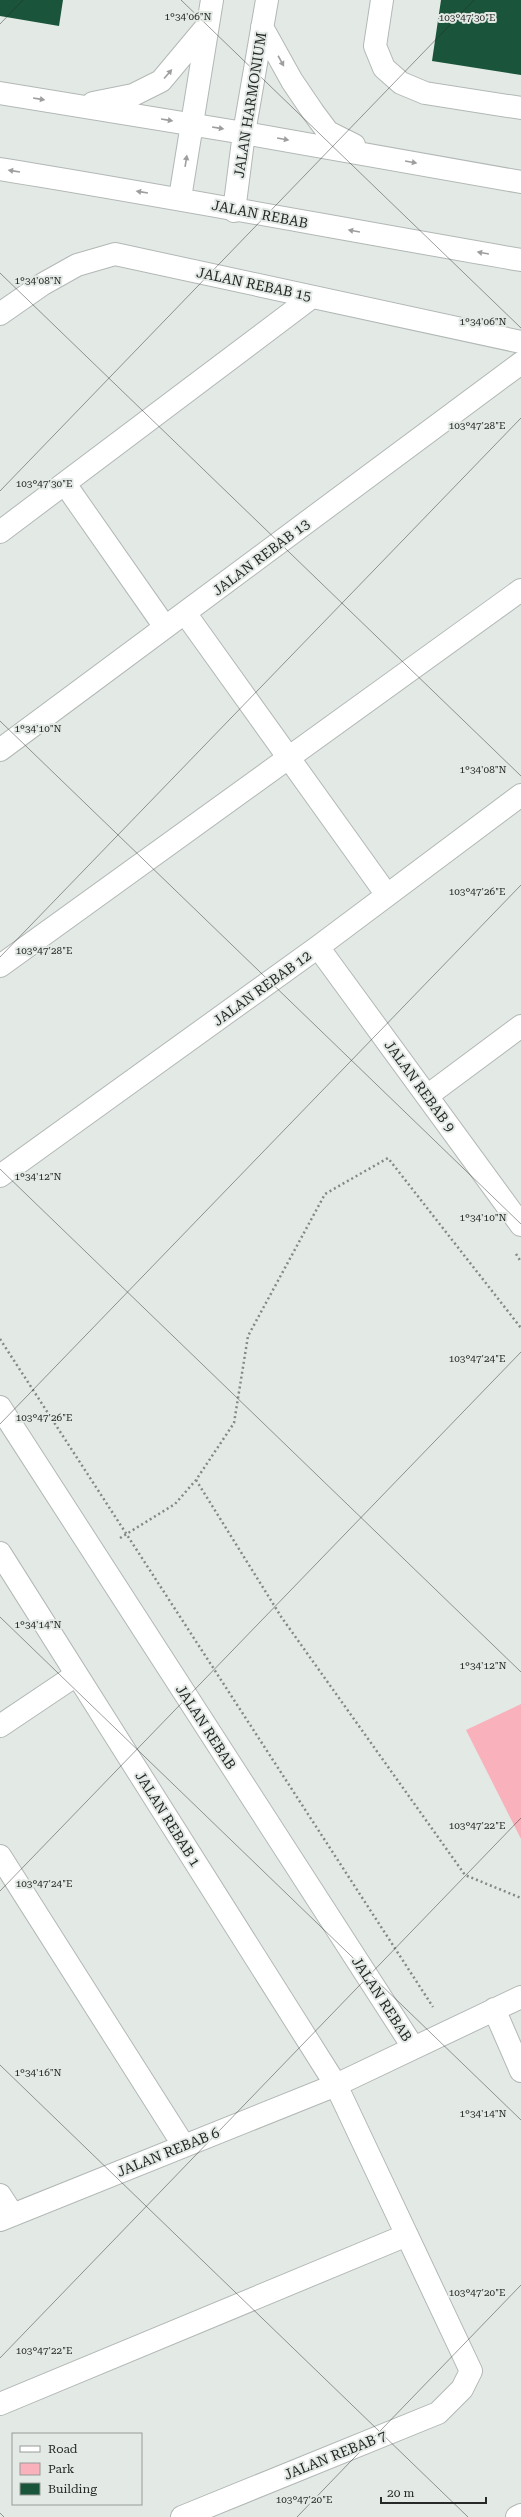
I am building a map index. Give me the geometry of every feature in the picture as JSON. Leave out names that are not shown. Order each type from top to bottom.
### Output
[{"type":"street","points":[[180,198],[212,0]]},
{"type":"street","name":"JALAN HARMONIUM","points":[[234,211],[244,132],[267,0]]},
{"type":"street","points":[[382,0],[375,46],[384,68],[407,86],[425,93],[521,108]]},
{"type":"street","points":[[80,106],[133,95],[161,81],[207,26]]},
{"type":"street","points":[[262,27],[292,81],[328,132],[372,155]]},
{"type":"street","points":[[0,93],[244,132],[521,182]]},
{"type":"street","name":"JALAN REBAB","points":[[0,169],[180,198],[234,211],[521,260]]},
{"type":"street","name":"JALAN REBAB 15","points":[[0,314],[43,284],[77,264],[115,254],[521,342]]},
{"type":"street","points":[[0,532],[312,297]]},
{"type":"street","name":"JALAN REBAB 13","points":[[0,750],[521,363]]},
{"type":"street","points":[[65,484],[165,627]]},
{"type":"street","points":[[0,966],[521,590]]},
{"type":"street","points":[[185,613],[387,895]]},
{"type":"street","name":"JALAN REBAB 12","points":[[0,1176],[318,947],[521,795]]},
{"type":"street","name":"JALAN REBAB 9","points":[[318,947],[521,1225]]},
{"type":"street","points":[[427,1096],[521,1026]]},
{"type":"street","name":"JALAN REBAB","points":[[0,1407],[413,2047]]},
{"type":"street","name":"JALAN REBAB 1","points":[[0,1553],[336,2084],[471,2372]]},
{"type":"street","points":[[0,1726],[76,1675]]},
{"type":"street","points":[[0,1856],[184,2146]]},
{"type":"street","name":"JALAN REBAB 6","points":[[6,2218],[336,2084],[521,1997]]},
{"type":"street","points":[[494,2009],[521,2071]]},
{"type":"street","points":[[0,2195],[6,2218]]},
{"type":"street","points":[[0,2404],[407,2234]]},
{"type":"street","name":"JALAN REBAB 7","points":[[182,2517],[438,2414],[462,2389],[471,2372]]},
{"type":"street","points":[[517,2517],[521,2515]]},
{"type":"path","points":[[94,1554],[175,1504],[196,1480],[234,1423],[248,1336],[325,1194],[388,1158],[521,1328]]},
{"type":"path","points":[[512,1249],[521,1262]]},
{"type":"path","points":[[0,1339],[436,2011]]},
{"type":"path","points":[[196,1480],[282,1618],[465,1875],[521,1898]]},
{"type":"green space","points":[[521,1704],[521,1839],[466,1730]]},
{"type":"building","points":[[0,0],[63,0],[59,26],[0,16]]},
{"type":"building","points":[[441,0],[521,0],[521,75],[432,61]]}]
